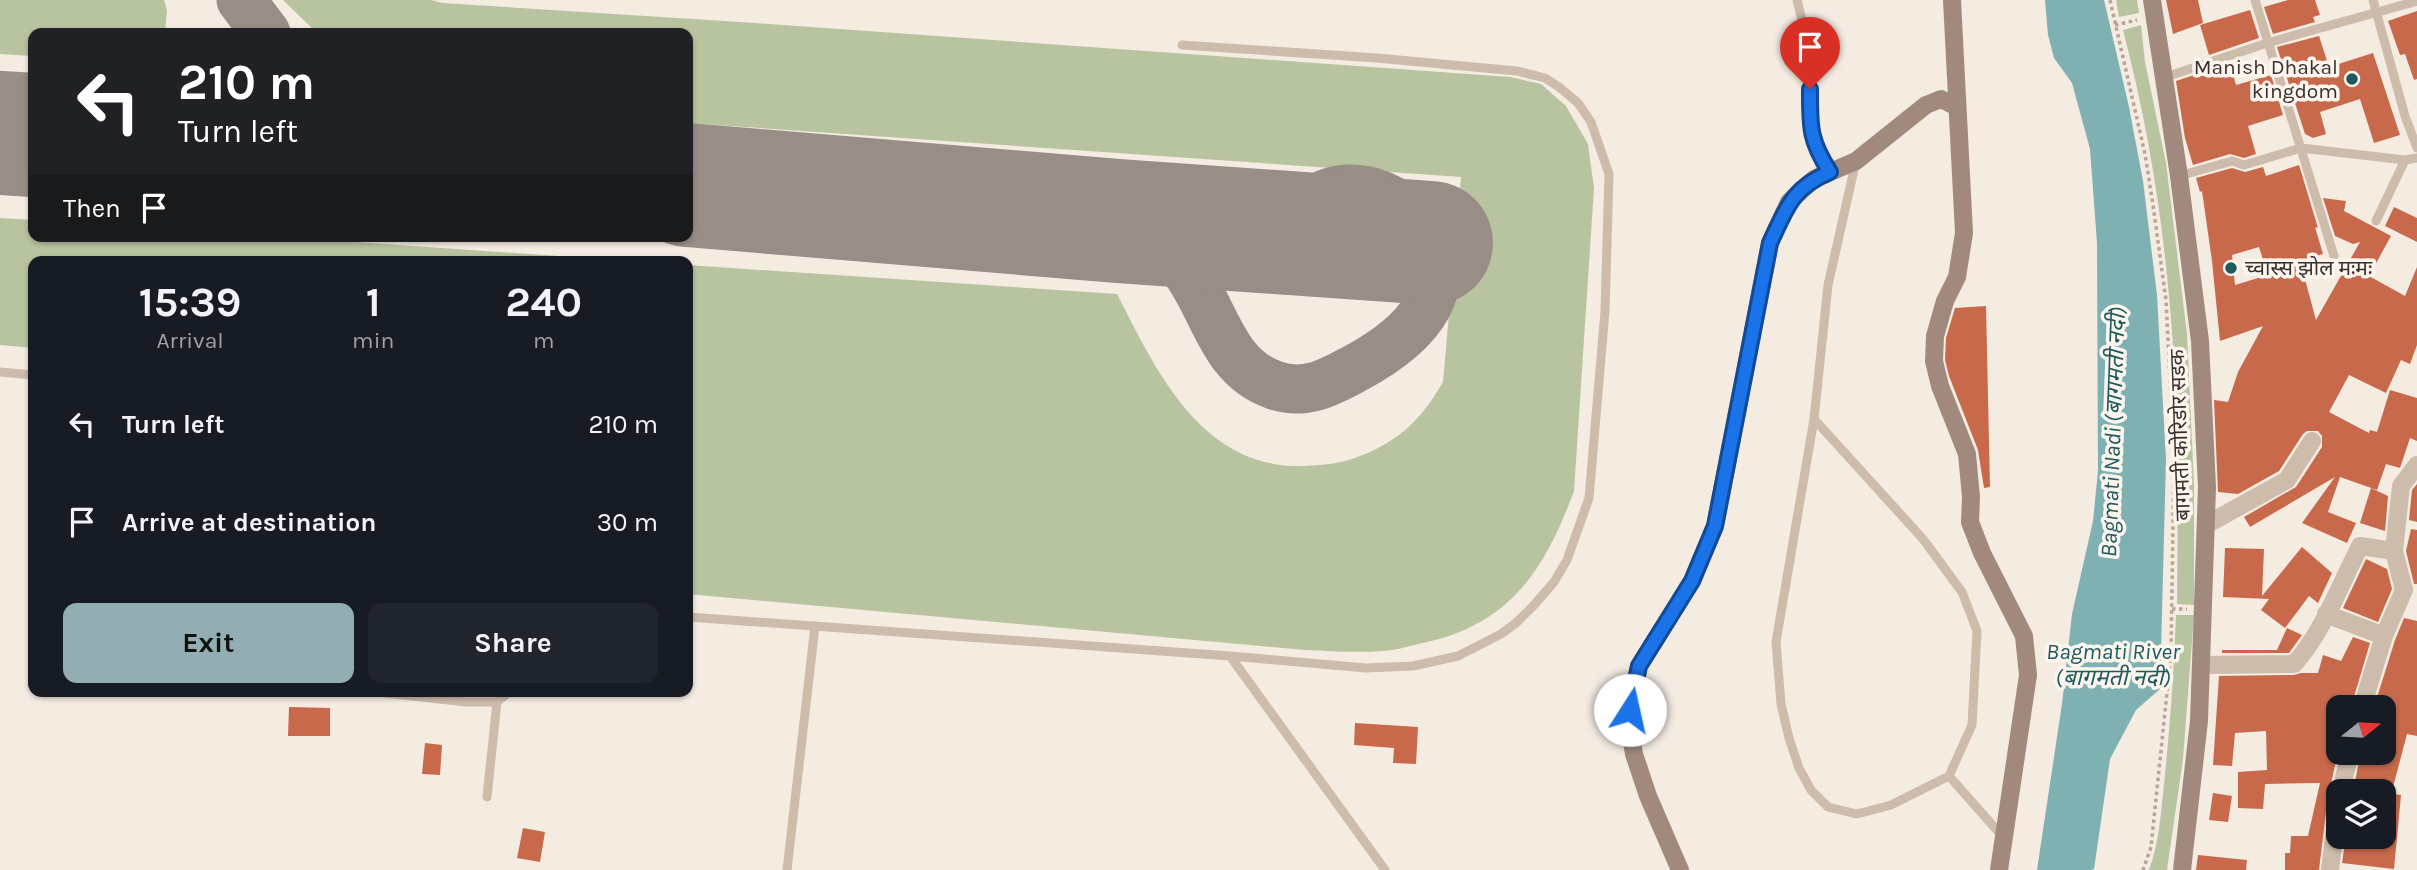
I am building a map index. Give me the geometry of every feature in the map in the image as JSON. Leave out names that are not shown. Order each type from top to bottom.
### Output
[{"type":"main road","points":[[1952,0],[1964,233],[1956,277],[1945,301],[1935,336],[1934,361],[1940,386],[1967,454],[1970,522],[1982,553],[2024,636],[2028,675],[1998,870]]},
{"type":"main road","name":"बागमती कोरिडोर सडक","points":[[2153,8],[2179,176],[2200,341],[2207,487],[2195,770],[2182,870]]},
{"type":"main road","points":[[1680,870],[1648,796],[1634,754],[1629,724],[1632,696],[1639,666],[1692,581],[1715,526],[1770,243],[1789,202],[1814,179],[1856,161],[1926,105],[1941,99],[1957,107]]},
{"type":"street","points":[[2206,525],[2287,480],[2312,441]]},
{"type":"street","points":[[2366,695],[2384,636],[2411,591],[2394,551],[2401,486],[2417,465]]},
{"type":"street","points":[[2201,665],[2294,664],[2303,654],[2326,614],[2360,546],[2394,551]]},
{"type":"street","points":[[2326,614],[2384,636]]},
{"type":"street","points":[[2330,870],[2333,849]]},
{"type":"lane","points":[[1797,0],[1805,31],[1810,70],[1810,127],[1816,150],[1830,172]]},
{"type":"lane","points":[[2255,0],[2334,256]]},
{"type":"lane","points":[[2373,0],[2405,116],[2417,148]]},
{"type":"lane","points":[[2164,78],[2267,43],[2417,1]]},
{"type":"lane","points":[[693,617],[1366,668],[1413,666],[1440,661],[1477,648],[1516,623],[1554,582],[1576,539],[1590,498],[1605,311],[1609,174],[1591,122],[1578,103],[1545,78],[1517,71],[1377,58],[1182,45]]},
{"type":"lane","points":[[2405,116],[2417,113]]},
{"type":"lane","points":[[2179,176],[2232,161],[2244,165],[2301,148],[2405,160],[2417,158]]},
{"type":"lane","points":[[2376,222],[2405,160]]},
{"type":"lane","points":[[1814,419],[1923,539],[1962,592],[1977,631],[1972,725],[1949,776],[1891,805],[1857,814],[1828,807],[1811,790],[1799,768],[1782,704],[1776,642],[1814,419],[1828,285],[1856,161]]},
{"type":"lane","points":[[0,372],[28,374]]},
{"type":"lane","points":[[787,870],[815,626]]},
{"type":"lane","points":[[1230,656],[1385,870]]},
{"type":"lane","points":[[429,697],[466,702],[497,702],[503,697]]},
{"type":"lane","points":[[487,797],[497,702]]},
{"type":"lane","points":[[1949,776],[2003,837]]},
{"type":"path","points":[[2110,0],[2145,154],[2153,205],[2166,300],[2174,460],[2171,654],[2151,847],[2143,870]]},
{"type":"path","points":[[2115,25],[2153,8]]},
{"type":"green space","points":[[0,0],[164,0],[167,10],[165,28],[28,28],[28,56],[0,54]]},
{"type":"green space","points":[[283,0],[431,0],[443,3],[1510,77],[1541,84],[1566,106],[1588,144],[1594,188],[1574,491],[1550,547],[1535,571],[1518,592],[1499,609],[1476,624],[1449,636],[1390,650],[1305,650],[693,594],[693,265],[1117,294],[1167,384],[1187,411],[1211,434],[1238,452],[1269,463],[1323,465],[1352,459],[1394,439],[1416,420],[1443,382],[1461,177],[693,123],[693,28],[312,28]]},
{"type":"green space","points":[[2116,0],[2137,0],[2139,13],[2119,17]]},
{"type":"green space","points":[[2141,25],[2145,62],[2166,163],[2187,334],[2194,485],[2194,605],[2177,604],[2176,405],[2172,325],[2151,157],[2123,30]]},
{"type":"green space","points":[[0,218],[28,220],[28,242],[356,242],[559,256],[28,256],[28,348],[0,345]]},
{"type":"green space","points":[[2176,615],[2194,615],[2183,759],[2167,870],[2149,870],[2162,806]]},
{"type":"water","name":"Bagmati River (बागमती नदी)","points":[[2045,0],[2104,0],[2143,181],[2157,295],[2166,460],[2160,689],[2136,710],[2110,759],[2094,869],[2091,870],[2037,870],[2062,704],[2072,614],[2093,521],[2098,471],[2097,243],[2090,149],[2072,83],[2054,58],[2048,35]]},
{"type":"building","points":[[2166,0],[2198,0],[2203,23],[2173,34]]},
{"type":"building","points":[[2288,0],[2315,0],[2320,15],[2313,17],[2315,22],[2273,34],[2264,7]]},
{"type":"building","points":[[2250,10],[2259,38],[2209,55],[2200,25]]},
{"type":"building","points":[[2417,11],[2417,79],[2414,80],[2405,54],[2400,55],[2388,21]]},
{"type":"building","points":[[2319,36],[2329,67],[2373,53],[2400,135],[2374,143],[2360,99],[2320,112],[2326,134],[2313,138],[2305,134],[2277,47]]},
{"type":"building","points":[[2230,63],[2236,85],[2271,75],[2283,115],[2248,126],[2256,154],[2244,158],[2230,154],[2193,165],[2185,138],[2176,81]]},
{"type":"building","points":[[2299,165],[2323,254],[2300,261],[2316,320],[2360,242],[2353,244],[2335,236],[2323,198],[2346,201],[2344,211],[2391,236],[2369,276],[2405,296],[2417,267],[2417,345],[2410,364],[2401,360],[2386,393],[2349,375],[2329,412],[2369,433],[2370,430],[2377,432],[2390,390],[2417,398],[2417,441],[2410,438],[2400,468],[2386,464],[2377,490],[2340,477],[2328,512],[2356,523],[2347,543],[2302,523],[2335,477],[2250,527],[2244,517],[2296,487],[2322,447],[2322,436],[2318,431],[2307,431],[2303,434],[2279,471],[2238,494],[2218,492],[2214,400],[2228,402],[2238,372],[2263,326],[2220,341],[2202,191],[2200,192],[2196,178],[2232,168],[2245,172],[2263,167],[2266,176]],"holes":[[[2259,247],[2268,275],[2235,285],[2232,255]]]},
{"type":"building","points":[[2394,207],[2417,218],[2417,242],[2385,226]]},
{"type":"building","points":[[1986,306],[1990,487],[1984,488],[1978,450],[1945,360],[1946,338],[1955,308]]},
{"type":"building","points":[[2417,484],[2417,522],[2409,520],[2412,490]]},
{"type":"building","points":[[2371,488],[2388,496],[2385,531],[2360,523]]},
{"type":"building","points":[[2411,529],[2417,530],[2417,584],[2414,584],[2406,551]]},
{"type":"building","points":[[2302,547],[2332,573],[2318,603],[2309,596],[2285,628],[2261,610],[2269,599],[2223,597],[2225,548],[2264,549],[2262,596]]},
{"type":"building","points":[[2366,559],[2387,569],[2392,589],[2378,622],[2343,608]]},
{"type":"building","points":[[2404,618],[2417,621],[2417,736],[2407,734],[2395,779],[2355,779],[2358,765],[2396,765],[2396,695],[2378,695]]},
{"type":"building","points":[[2287,628],[2302,635],[2289,653],[2222,653],[2222,650],[2277,650]]},
{"type":"building","points":[[2353,637],[2370,643],[2355,695],[2326,695],[2326,765],[2335,765],[2332,779],[2326,779],[2326,811],[2319,870],[2285,870],[2285,853],[2290,853],[2291,836],[2308,836],[2320,783],[2265,784],[2263,809],[2238,808],[2238,772],[2267,770],[2266,731],[2235,733],[2232,766],[2213,765],[2219,676],[2318,673],[2323,655],[2341,661]]},
{"type":"building","points":[[289,707],[330,708],[330,736],[288,736]]},
{"type":"building","points":[[1355,723],[1418,727],[1416,764],[1393,763],[1394,748],[1354,745]]},
{"type":"building","points":[[425,743],[442,745],[440,775],[422,774]]},
{"type":"building","points":[[2213,793],[2232,796],[2228,822],[2209,820]]},
{"type":"building","points":[[2396,794],[2401,795],[2396,848]]},
{"type":"building","points":[[523,828],[545,832],[540,862],[517,858]]},
{"type":"building","points":[[2344,849],[2396,849],[2394,869],[2342,863]]},
{"type":"building","points":[[2198,855],[2247,860],[2246,870],[2196,870]]},
{"type":"taxiway","points":[[241,0],[262,28]]},
{"type":"taxiway","points":[[1118,221],[1163,249],[1186,271],[1221,336],[1242,365],[1256,377],[1285,388],[1306,388],[1325,383],[1377,356],[1414,324],[1427,306],[1435,286],[1435,265],[1428,242],[1412,217],[1398,204],[1374,192],[1338,190],[1280,216],[1221,228]]},
{"type":"runway","points":[[0,133],[28,135]]},
{"type":"runway","points":[[693,185],[1118,221],[1431,243]]},
{"type":"place","name":"Manish Dhakal kingdom","points":[[2352,79]]},
{"type":"place","name":"च्वास्स झोल मःमः","points":[[2231,268]]},
{"type":"route","points":[[1630,710],[1639,666],[1692,581],[1715,526],[1770,243],[1789,202],[1814,179],[1830,172],[1816,150],[1810,127],[1810,89]]},
{"type":"water label","name":"Bagmati Nadi (बागमती नदी)","points":[[2113,432]]}]
